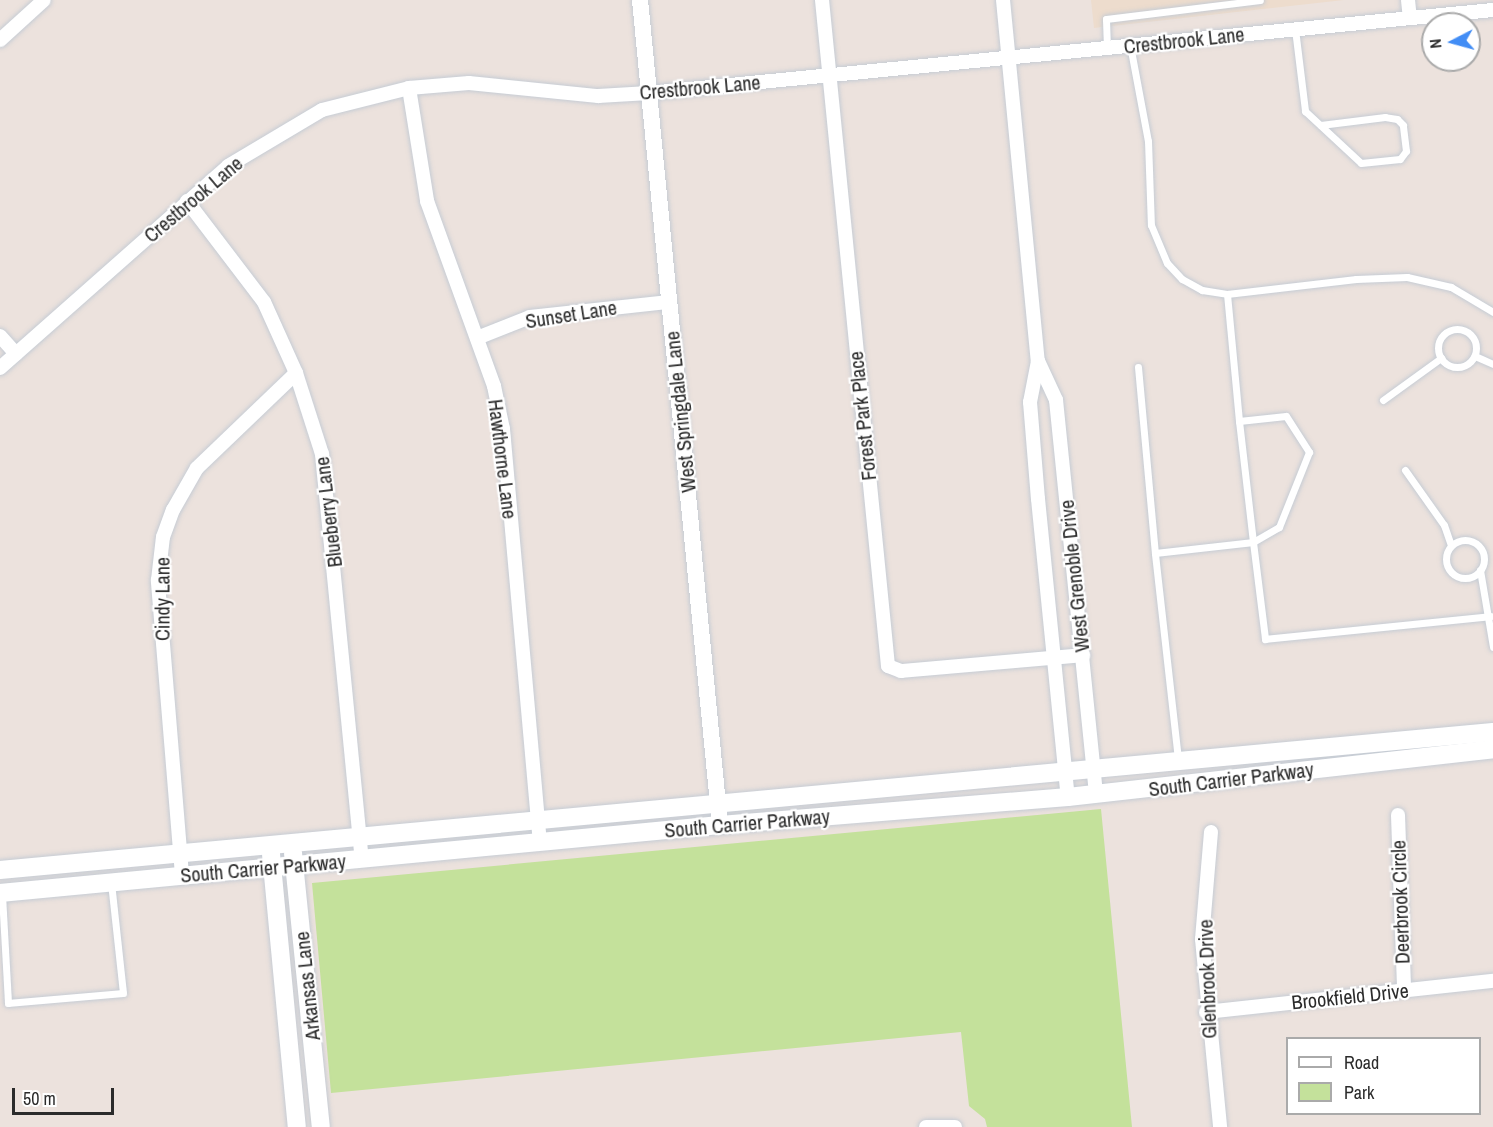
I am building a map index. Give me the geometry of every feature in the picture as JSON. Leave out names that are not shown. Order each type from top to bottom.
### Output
[{"type":"main road","name":"South Carrier Parkway","points":[[0,870],[360,840],[717,802],[1493,732]]},
{"type":"main road","name":"South Carrier Parkway","points":[[1,893],[540,841],[1068,797],[1493,749]]},
{"type":"main road","name":"Arkansas Lane","points":[[292,845],[321,1127]]},
{"type":"main road","name":"Arkansas Lane","points":[[270,846],[297,1127]]},
{"type":"street","points":[[0,40],[44,0]]},
{"type":"street","name":"West Springdale Lane","points":[[640,0],[720,825]]},
{"type":"street","name":"Forest Park Place","points":[[822,0],[888,666],[901,671],[1053,659]]},
{"type":"street","name":"West Grenoble Drive","points":[[1003,0],[1038,361],[1030,402],[1068,797]]},
{"type":"street","points":[[1408,0],[1410,18]]},
{"type":"street","name":"Crestbrook Lane","points":[[0,368],[228,166],[322,110],[409,88],[469,83],[597,96],[649,93],[1493,10]]},
{"type":"street","name":"Hawthorne Lane","points":[[409,88],[427,201],[494,386],[503,429],[540,841]]},
{"type":"street","name":"Blueberry Lane","points":[[188,201],[264,302],[296,373],[322,454],[362,859]]},
{"type":"street","name":"Sunset Lane","points":[[477,338],[530,317],[669,302]]},
{"type":"street","points":[[0,336],[16,354]]},
{"type":"street","name":"West Grenoble Drive","points":[[1038,361],[1056,400],[1096,794]]},
{"type":"street","name":"Cindy Lane","points":[[182,875],[158,591],[163,537],[172,510],[197,468],[296,373]]},
{"type":"street","points":[[1053,659],[1083,655]]},
{"type":"street","name":"Deerbrook Circle","points":[[1398,815],[1404,990]]},
{"type":"street","name":"Glenbrook Drive","points":[[1211,832],[1202,939],[1206,1012],[1220,1127]]},
{"type":"street","points":[[0,862],[1,893]]},
{"type":"street","name":"Brookfield Drive","points":[[1206,1012],[1493,981]]},
{"type":"street","points":[[926,1127],[955,1127]]},
{"type":"lane","points":[[1155,0],[1155,10]]},
{"type":"lane","points":[[1107,48],[1106,19],[1155,10],[1260,0]]},
{"type":"lane","points":[[1295,30],[1305,111],[1361,164],[1405,157],[1403,125],[1397,119],[1385,117],[1320,125]]},
{"type":"lane","points":[[1131,45],[1148,141],[1151,225],[1157,245],[1182,279],[1202,290],[1227,294],[1356,279],[1407,277],[1451,286],[1493,312]]},
{"type":"lane","points":[[1227,294],[1239,421],[1265,639],[1491,616]]},
{"type":"lane","points":[[1456,329],[1473,337],[1475,356],[1461,368],[1448,365],[1441,358],[1440,338],[1456,329]]},
{"type":"lane","points":[[1475,356],[1493,364]]},
{"type":"lane","points":[[1383,400],[1441,358]]},
{"type":"lane","points":[[1138,367],[1155,553],[1178,760]]},
{"type":"lane","points":[[1155,553],[1253,542],[1279,527],[1310,452],[1286,416],[1239,421]]},
{"type":"lane","points":[[1405,470],[1444,525],[1451,545]]},
{"type":"lane","points":[[1463,540],[1475,542],[1484,559],[1480,570],[1470,578],[1452,574],[1446,556],[1451,545],[1463,540]]},
{"type":"lane","points":[[1484,559],[1493,558]]},
{"type":"lane","points":[[1480,570],[1491,616],[1493,647]]},
{"type":"lane","points":[[1,893],[1,948],[8,1003],[123,993],[111,882]]},
{"type":"shaded area","points":[[1091,0],[1344,0],[1094,28]]},
{"type":"green space","points":[[1101,809],[1132,1127],[987,1127],[985,1119],[969,1106],[961,1032],[331,1093],[312,883]]}]
